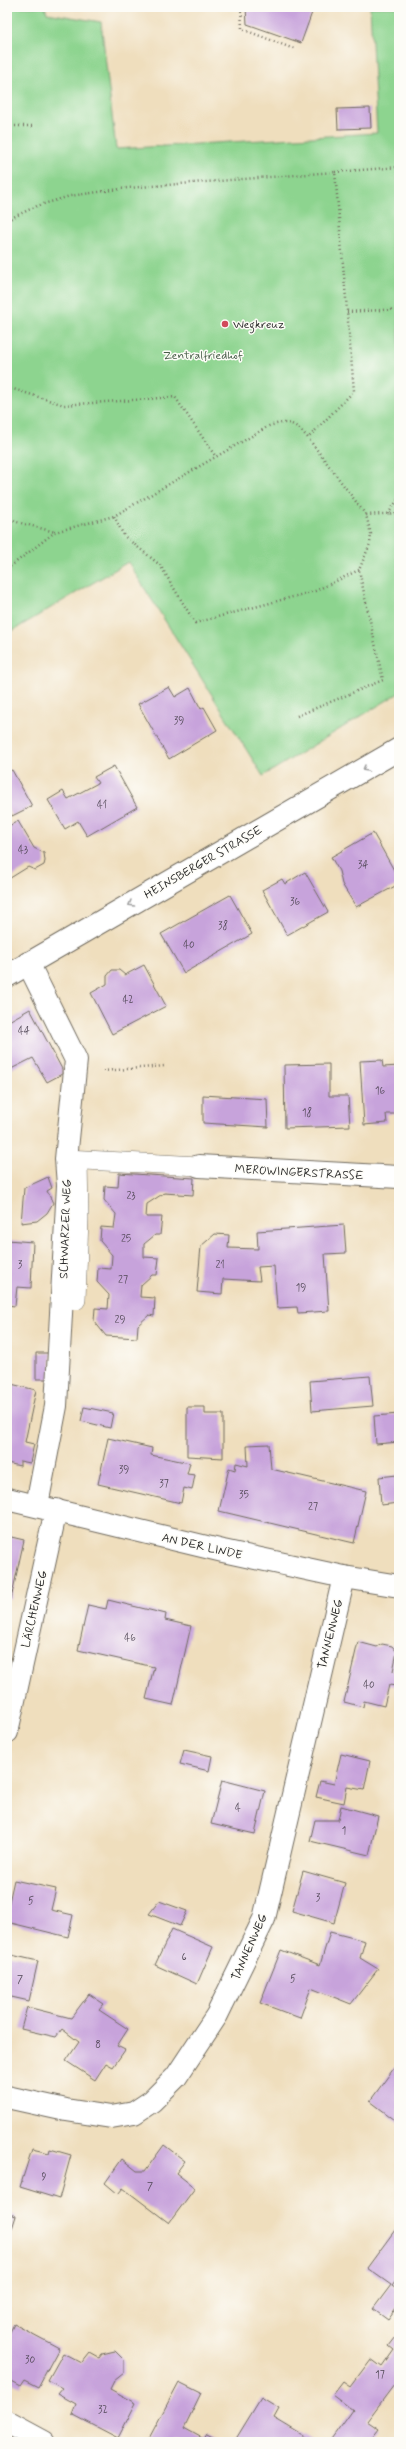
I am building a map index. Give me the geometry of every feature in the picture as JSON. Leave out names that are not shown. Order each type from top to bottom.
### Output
[{"type":"street","name":"HEINSBERGER STRASSE","points":[[7,976],[399,749]]},
{"type":"street","name":"SCHWARZER WEG","points":[[28,963],[76,1060],[72,1159],[68,1185],[56,1406],[47,1507]]},
{"type":"street","name":"MEROWINGERSTRASSE","points":[[199,1166],[399,1178]]},
{"type":"street","name":"AN DER LINDE","points":[[7,1499],[47,1507],[223,1552],[344,1577],[399,1586]]},
{"type":"street","name":"LÄRCHENWEG","points":[[7,1732],[47,1507]]},
{"type":"street","name":"TANNENWEG","points":[[7,2097],[66,2110],[112,2117],[134,2113],[152,2101],[176,2077],[217,2015],[264,1919],[344,1577]]},
{"type":"street","points":[[7,2422],[44,2442]]},
{"type":"lane","points":[[76,1300],[79,1219],[72,1159],[199,1166]]},
{"type":"path","points":[[241,7],[242,30],[294,49]]},
{"type":"path","points":[[399,59],[399,91]]},
{"type":"path","points":[[7,126],[34,126]]},
{"type":"path","points":[[7,220],[37,206],[70,196],[127,188],[399,167]]},
{"type":"path","points":[[308,438],[354,391],[335,172]]},
{"type":"path","points":[[348,312],[399,310]]},
{"type":"path","points":[[7,387],[64,405],[175,397],[216,457]]},
{"type":"path","points":[[7,569],[55,532],[114,516],[269,426],[285,421],[298,426],[366,515],[371,534],[370,544],[359,570],[384,680],[297,716]]},
{"type":"path","points":[[388,514],[399,498]]},
{"type":"path","points":[[366,515],[399,513]]},
{"type":"path","points":[[7,516],[17,522],[55,532]]},
{"type":"path","points":[[114,516],[124,536],[160,565],[195,623],[315,591],[359,570]]},
{"type":"path","points":[[75,1073],[165,1066]]},
{"type":"green space","name":"Zentralfriedhof","points":[[7,7],[45,7],[47,13],[101,22],[116,149],[377,133],[370,7],[399,7],[399,693],[263,776],[128,562],[7,634]]},
{"type":"building","points":[[246,7],[314,7],[301,43],[247,24]]},
{"type":"building","points":[[370,108],[371,128],[338,129],[337,109]]},
{"type":"building","points":[[169,687],[175,697],[190,688],[201,709],[204,707],[217,730],[169,759],[138,704]]},
{"type":"building","points":[[114,766],[137,807],[87,836],[78,821],[65,829],[48,800],[63,791],[68,799],[98,783],[94,777]]},
{"type":"building","points":[[12,770],[32,806],[12,816],[7,807],[7,772]]},
{"type":"building","points":[[18,821],[34,848],[44,853],[45,861],[44,865],[35,870],[28,867],[7,880],[7,827]]},
{"type":"building","points":[[373,833],[399,879],[399,884],[356,907],[342,884],[339,871],[331,857]]},
{"type":"building","points":[[305,872],[328,912],[287,935],[262,890],[282,879],[285,884]]},
{"type":"building","points":[[230,895],[252,934],[184,973],[161,934]]},
{"type":"building","points":[[144,965],[166,1006],[112,1034],[91,993],[107,984],[107,976],[112,970],[119,970],[125,975]]},
{"type":"building","points":[[30,1009],[62,1069],[62,1074],[47,1082],[33,1058],[7,1071],[7,1022]]},
{"type":"building","points":[[382,1060],[383,1067],[399,1066],[399,1114],[386,1114],[387,1123],[364,1125],[360,1061]]},
{"type":"building","points":[[329,1064],[329,1096],[348,1096],[350,1126],[285,1128],[284,1065]]},
{"type":"building","points":[[203,1095],[267,1099],[268,1127],[203,1123]]},
{"type":"building","points":[[119,1173],[194,1178],[193,1195],[164,1193],[147,1204],[146,1217],[162,1217],[160,1235],[155,1235],[144,1244],[144,1257],[159,1258],[157,1275],[152,1275],[141,1285],[140,1297],[155,1298],[154,1316],[149,1315],[138,1325],[137,1338],[106,1336],[94,1321],[95,1308],[108,1309],[109,1295],[97,1282],[98,1268],[111,1269],[112,1255],[100,1241],[101,1227],[114,1228],[116,1214],[104,1200],[105,1186],[118,1187]]},
{"type":"building","points":[[48,1177],[52,1188],[47,1191],[53,1203],[47,1213],[37,1221],[21,1223],[24,1188]]},
{"type":"building","points":[[344,1225],[346,1253],[325,1254],[329,1311],[298,1313],[297,1307],[277,1308],[274,1266],[258,1267],[260,1281],[223,1279],[222,1294],[197,1292],[201,1246],[215,1234],[229,1235],[228,1248],[258,1249],[257,1231]]},
{"type":"building","points":[[7,1240],[33,1242],[31,1288],[17,1287],[15,1306],[7,1305]]},
{"type":"building","points":[[36,1353],[51,1353],[51,1379],[36,1379]]},
{"type":"building","points":[[370,1376],[373,1406],[312,1411],[310,1381]]},
{"type":"building","points":[[7,1383],[36,1390],[25,1442],[34,1444],[30,1463],[20,1461],[20,1466],[7,1463]]},
{"type":"building","points":[[84,1407],[113,1413],[110,1428],[81,1421]]},
{"type":"building","points":[[187,1407],[205,1407],[205,1414],[223,1414],[223,1458],[187,1456]]},
{"type":"building","points":[[399,1414],[399,1442],[376,1444],[374,1416]]},
{"type":"building","points":[[108,1438],[152,1448],[151,1455],[190,1463],[187,1474],[195,1475],[192,1490],[184,1488],[181,1503],[98,1484]]},
{"type":"building","points":[[269,1444],[271,1469],[366,1491],[354,1543],[219,1511],[229,1468],[235,1470],[236,1463],[248,1466],[247,1445]]},
{"type":"building","points":[[397,1475],[399,1503],[381,1505],[379,1477]]},
{"type":"building","points":[[7,1536],[24,1540],[11,1599],[7,1598]]},
{"type":"building","points":[[108,1600],[166,1614],[165,1620],[191,1626],[173,1705],[146,1699],[154,1667],[78,1650],[88,1605],[106,1609]]},
{"type":"building","points":[[358,1642],[377,1647],[382,1644],[392,1646],[397,1652],[393,1671],[399,1673],[396,1686],[389,1685],[384,1706],[364,1701],[363,1707],[344,1702]]},
{"type":"building","points":[[184,1750],[212,1756],[209,1771],[180,1764]]},
{"type":"building","points":[[341,1754],[370,1761],[364,1790],[347,1787],[344,1803],[316,1797],[320,1781],[334,1784]]},
{"type":"building","points":[[222,1780],[265,1791],[255,1834],[211,1824]]},
{"type":"building","points":[[341,1806],[378,1816],[369,1855],[310,1841],[315,1820],[338,1820]]},
{"type":"building","points":[[303,1871],[345,1883],[334,1923],[292,1911]]},
{"type":"building","points":[[14,1880],[56,1889],[51,1910],[73,1915],[68,1937],[7,1922],[7,1911]]},
{"type":"building","points":[[159,1901],[187,1911],[180,1926],[149,1914]]},
{"type":"building","points":[[172,1929],[213,1947],[197,1984],[155,1965]]},
{"type":"building","points":[[330,1932],[365,1941],[360,1958],[378,1969],[351,2004],[311,1988],[300,2018],[260,2003],[281,1950],[320,1965]]},
{"type":"building","points":[[7,1954],[38,1961],[29,2001],[7,1996]]},
{"type":"building","points":[[89,1994],[104,2004],[99,2010],[128,2029],[117,2046],[125,2050],[113,2067],[106,2063],[95,2080],[66,2061],[79,2042],[62,2029],[56,2037],[21,2029],[27,2007],[71,2018]]},
{"type":"building","points":[[397,2064],[399,2065],[399,2123],[370,2101]]},
{"type":"building","points":[[164,2145],[185,2161],[176,2173],[195,2188],[169,2223],[123,2188],[118,2194],[105,2183],[122,2159],[137,2171],[145,2171]]},
{"type":"building","points":[[32,2149],[49,2153],[50,2149],[71,2155],[59,2199],[20,2187]]},
{"type":"building","points":[[7,2213],[16,2216],[7,2244]]},
{"type":"building","points":[[395,2230],[399,2234],[399,2277],[392,2286],[399,2291],[399,2305],[388,2320],[373,2309],[391,2285],[367,2268]]},
{"type":"building","points":[[14,2324],[59,2348],[38,2387],[24,2380],[20,2386],[7,2379],[7,2338]]},
{"type":"building","points":[[399,2333],[399,2382],[397,2381],[367,2421],[379,2429],[369,2442],[330,2442],[353,2410],[333,2395],[343,2382],[350,2387],[371,2359],[382,2367],[394,2350],[389,2346]]},
{"type":"building","points":[[115,2351],[124,2360],[124,2373],[114,2381],[110,2389],[136,2403],[118,2438],[72,2414],[76,2404],[58,2394],[63,2388],[48,2380],[63,2353],[82,2363],[90,2353],[99,2358],[102,2354]]},
{"type":"building","points":[[179,2382],[201,2393],[184,2428],[204,2439],[207,2434],[222,2442],[147,2442]]},
{"type":"building","points":[[261,2398],[279,2409],[274,2418],[314,2442],[234,2442]]},
{"type":"place","name":"Wegkreuz","points":[[225,324]]}]
